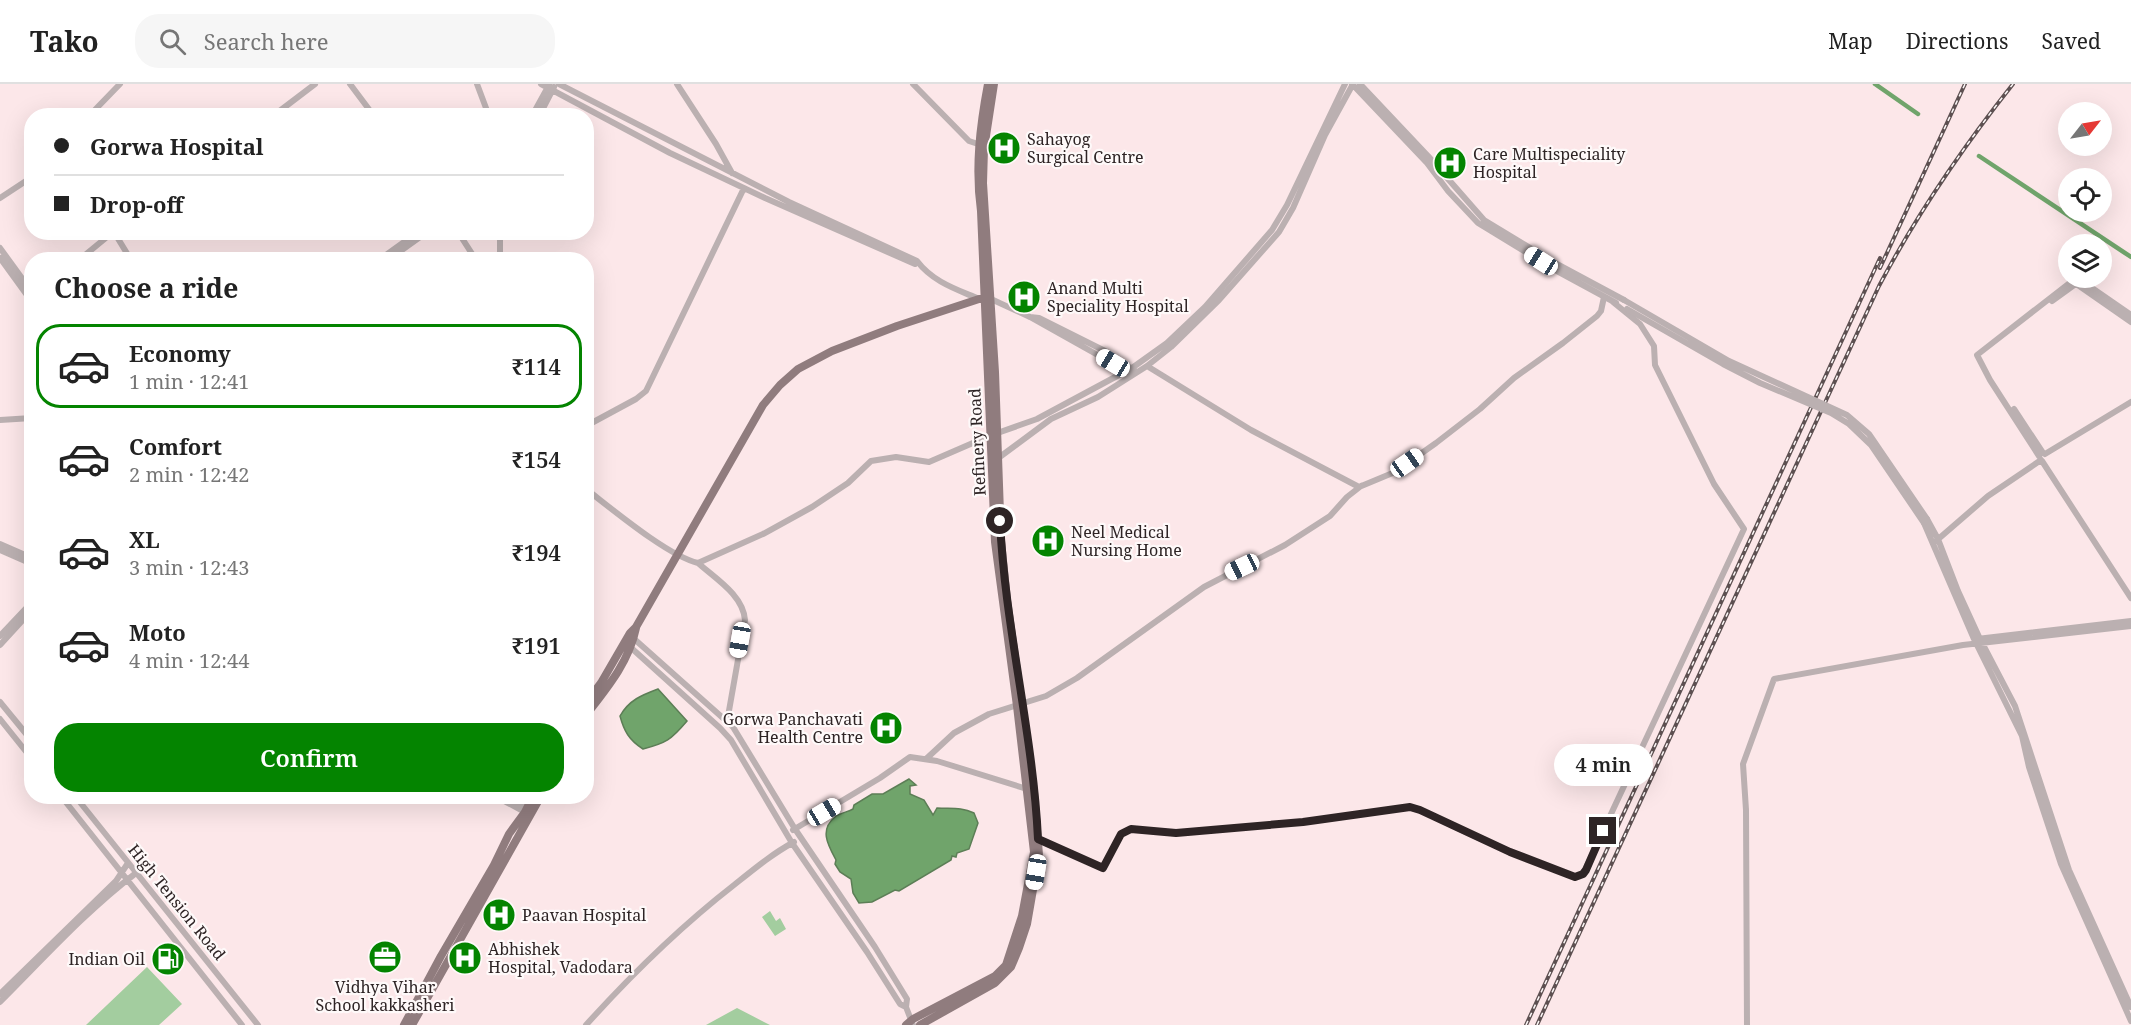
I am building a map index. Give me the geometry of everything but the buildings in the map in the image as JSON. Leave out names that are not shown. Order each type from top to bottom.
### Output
[{"type":"main road","name":"Refinery Road","points":[[910,1023],[995,976],[1006,965],[1022,916],[1036,838],[1005,580],[994,460],[985,299],[982,145],[988,84]]},
{"type":"main road","name":"Refinery Road","points":[[982,145],[994,84]]},
{"type":"main road","points":[[594,705],[616,676],[636,627],[679,555],[762,405],[780,385],[798,369],[832,351],[897,326],[985,299]]},
{"type":"main road","points":[[594,692],[629,641]]},
{"type":"main road","name":"Refinery Road","points":[[920,1025],[995,983],[1011,967],[1027,924],[1039,855],[1027,789],[1020,705]]},
{"type":"main road","points":[[404,1025],[509,834],[529,804]]},
{"type":"main road","points":[[412,1025],[536,804]]},
{"type":"street","points":[[97,108],[120,84]]},
{"type":"street","points":[[284,108],[315,84]]},
{"type":"street","points":[[350,84],[368,108]]},
{"type":"street","points":[[477,84],[486,108]]},
{"type":"street","points":[[541,84],[553,86],[625,118],[732,174],[921,267],[936,280],[1030,317],[1132,372]]},
{"type":"street","points":[[677,84],[741,187]]},
{"type":"street","points":[[913,84],[971,143],[982,145]]},
{"type":"street","points":[[698,563],[763,534],[812,507],[848,483],[871,461],[896,457],[929,462],[1037,419],[1147,366],[1171,347],[1208,311],[1254,256],[1287,206],[1345,84]]},
{"type":"street","points":[[994,460],[1051,419],[1100,396],[1132,372],[1167,343],[1279,232],[1293,208],[1325,135],[1353,84],[1427,163],[1478,223],[1604,297],[1640,324],[1653,344],[1655,365],[1714,484],[1744,529],[1583,874],[1575,877],[1510,852],[1410,807],[1303,822],[1176,833],[1131,829],[1121,834],[1103,868],[1036,838]]},
{"type":"street","points":[[1360,84],[1428,156],[1480,217],[1516,241],[1729,361],[1847,415],[1869,434],[1926,521],[1936,541],[1978,641],[2022,736],[2029,767],[2061,864],[2131,1021]]},
{"type":"street","points":[[538,108],[553,86]]},
{"type":"street","points":[[543,108],[553,86]]},
{"type":"street","points":[[553,86],[590,108]]},
{"type":"street","points":[[594,110],[670,153],[741,187],[862,238]]},
{"type":"street","points":[[621,126],[625,118]]},
{"type":"street","points":[[0,198],[24,182]]},
{"type":"street","points":[[594,422],[636,399],[646,391],[741,187]]},
{"type":"street","points":[[88,252],[103,240]]},
{"type":"street","points":[[390,252],[407,240]]},
{"type":"street","points":[[399,252],[416,240]]},
{"type":"street","points":[[0,248],[24,280]]},
{"type":"street","points":[[0,258],[24,291]]},
{"type":"street","points":[[2066,288],[1982,357],[2042,458],[2131,598]]},
{"type":"street","points":[[2086,288],[2131,322]]},
{"type":"street","points":[[2089,288],[2131,315]]},
{"type":"street","points":[[926,759],[954,733],[989,714],[1046,696],[1079,677],[1146,627],[1215,580],[1269,554],[1327,518],[1361,486],[1395,472],[1480,409],[1514,378],[1597,316],[1601,311],[1604,297]]},
{"type":"street","points":[[1612,302],[1723,364],[1831,413],[1849,424],[1871,445],[1926,521]]},
{"type":"street","points":[[1147,366],[1251,430],[1355,486],[1361,486]]},
{"type":"street","points":[[1936,541],[1975,506],[2042,458],[2131,404]]},
{"type":"street","points":[[0,420],[24,418]]},
{"type":"street","points":[[2042,458],[2131,592]]},
{"type":"street","points":[[594,495],[639,529],[679,555],[698,563],[734,594],[744,609],[745,620],[725,732]]},
{"type":"street","points":[[0,544],[24,554]]},
{"type":"street","points":[[0,550],[24,560]]},
{"type":"street","points":[[0,636],[24,610]]},
{"type":"street","points":[[0,645],[24,619]]},
{"type":"street","points":[[1747,1025],[1746,810],[1743,764],[1774,679],[1978,641],[2131,621]]},
{"type":"street","points":[[1978,641],[2131,626]]},
{"type":"street","points":[[629,641],[727,721],[736,733],[801,839],[875,947],[907,999],[906,1007],[910,1023]]},
{"type":"street","points":[[629,641],[725,732],[792,843],[900,1004],[906,1007]]},
{"type":"street","points":[[1978,641],[2015,706],[2068,868],[2131,1007]]},
{"type":"street","points":[[0,702],[24,731]]},
{"type":"street","points":[[0,719],[24,749]]},
{"type":"street","points":[[788,833],[880,778],[910,757],[937,760],[1027,789]]},
{"type":"street","name":"High Tension Road","points":[[67,804],[242,1025]]},
{"type":"street","name":"High Tension Road","points":[[81,804],[258,1025]]},
{"type":"street","points":[[513,804],[526,810]]},
{"type":"street","points":[[517,804],[526,810]]},
{"type":"street","points":[[586,1025],[626,981],[693,918],[772,854],[801,839]]},
{"type":"street","points":[[0,994],[122,873],[128,863]]},
{"type":"street","points":[[0,1002],[67,933],[136,873]]},
{"type":"shaded area","points":[[658,689],[687,721],[668,740],[643,749],[628,735],[620,716],[632,702]]},
{"type":"shaded area","points":[[909,779],[916,785],[910,786],[910,794],[924,800],[933,815],[937,808],[960,809],[974,813],[978,823],[969,849],[957,853],[956,857],[952,856],[951,860],[899,891],[895,890],[872,902],[859,903],[853,893],[851,879],[840,872],[835,864],[836,860],[826,838],[827,827],[839,814],[853,809],[854,805],[872,794],[883,794]]},
{"type":"shaded area","points":[[770,911],[776,921],[780,918],[786,929],[775,936],[762,917]]},
{"type":"shaded area","points":[[147,967],[182,1004],[159,1025],[86,1025]]},
{"type":"shaded area","points":[[737,1008],[770,1025],[706,1025]]},
{"type":"waterway","points":[[1875,84],[1918,114]]},
{"type":"waterway","points":[[1979,156],[2131,257]]},
{"type":"railway","points":[[1880,268],[1965,84]]},
{"type":"railway","points":[[1537,1025],[1879,286],[1909,233],[1942,182],[1976,132],[2013,84]]},
{"type":"railway","points":[[1526,1025],[1880,258]]},
{"type":"place","name":"Sahayog Surgical Centre","points":[[1004,148]]},
{"type":"place","name":"Care Multispeciality Hospital","points":[[1450,163]]},
{"type":"place","name":"Anand Multi Speciality Hospital","points":[[1024,297]]},
{"type":"place","name":"Neel Medical Nursing Home","points":[[1048,541]]},
{"type":"place","name":"Gorwa Panchavati Health Centre","points":[[886,728]]},
{"type":"place","name":"Paavan Hospital","points":[[499,915]]},
{"type":"place","name":"Vidhya Vihar School kakkasheri","points":[[385,957]]},
{"type":"place","name":"Abhishek Hospital, Vadodara","points":[[465,958]]},
{"type":"place","name":"Indian Oil","points":[[168,959]]},
{"type":"route","points":[[1000,521],[1007,600],[1026,726],[1038,839],[1103,868],[1121,834],[1131,829],[1176,833],[1303,822],[1410,807],[1510,852],[1575,877],[1580,876],[1586,870],[1603,831]]}]
